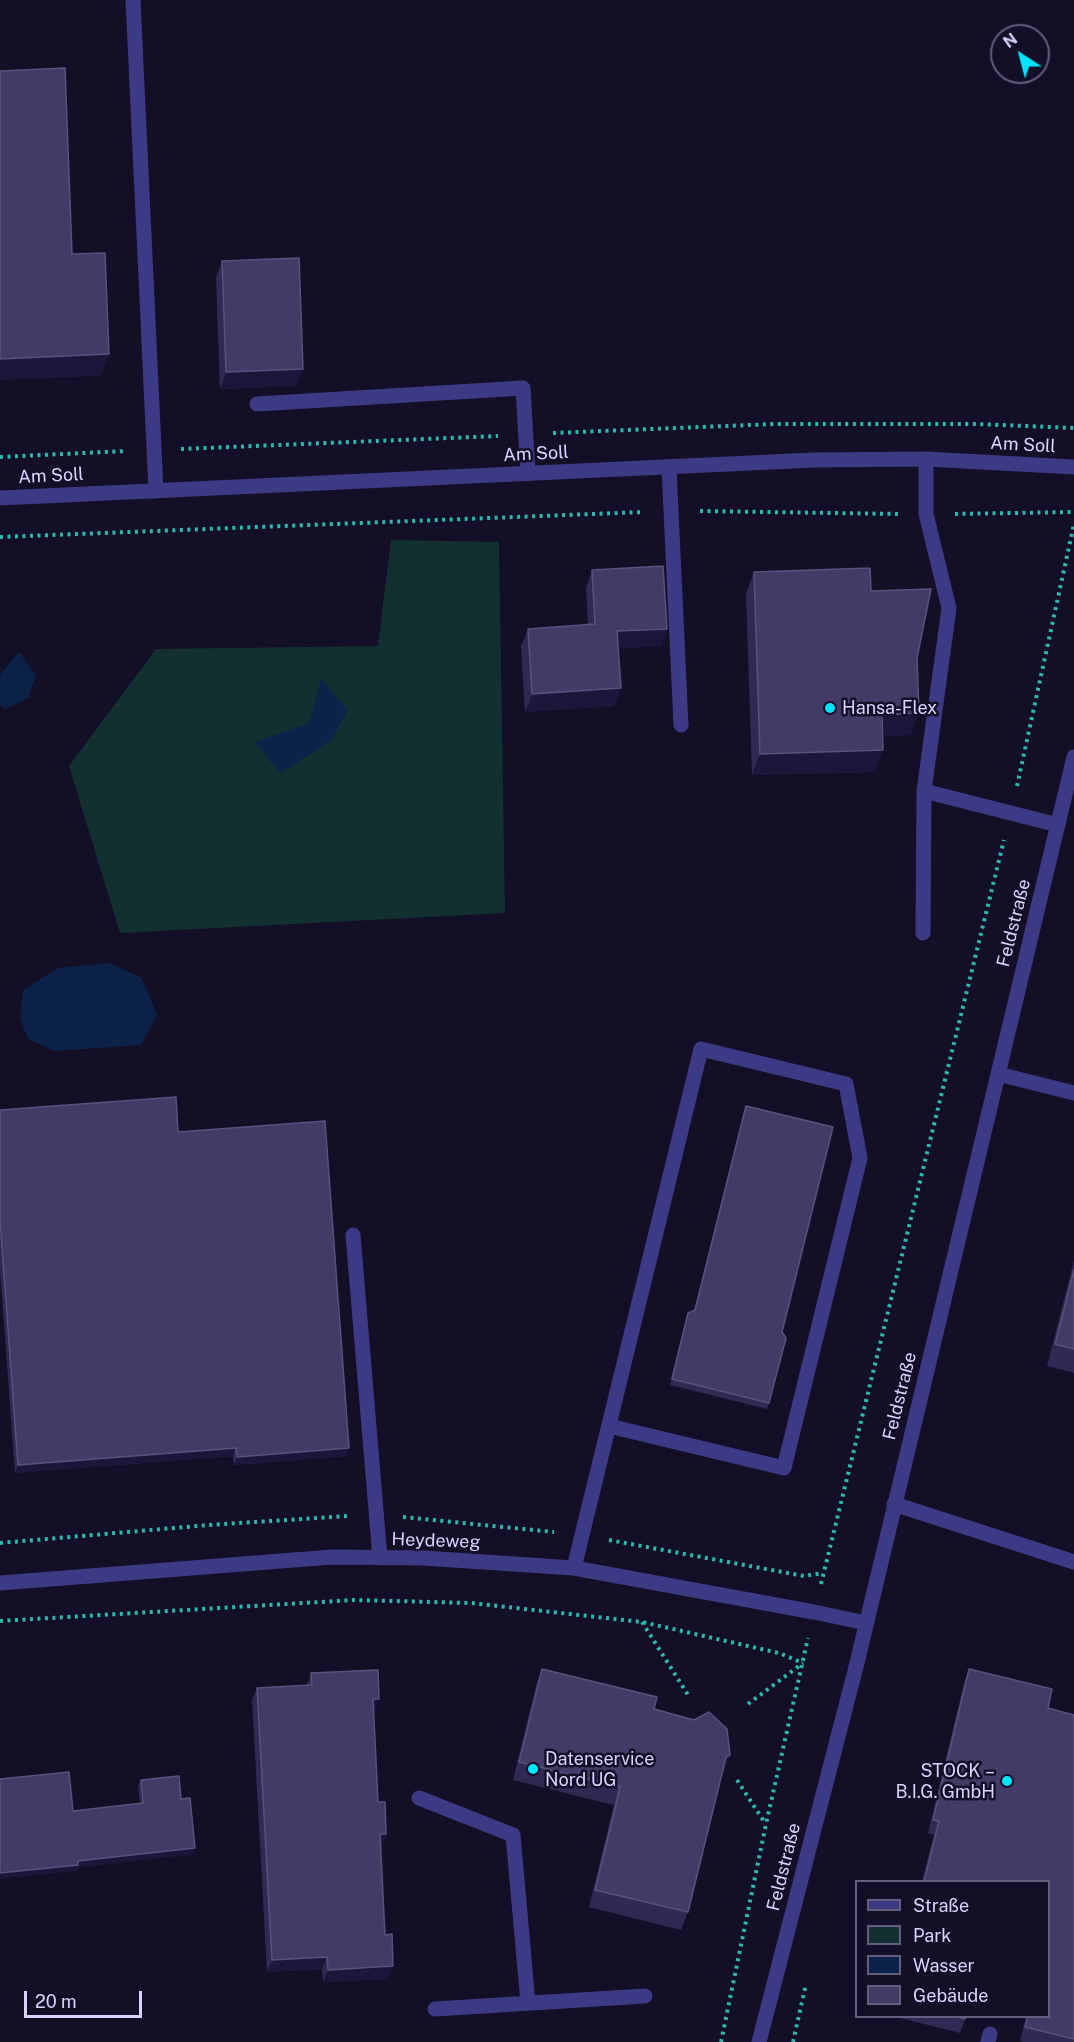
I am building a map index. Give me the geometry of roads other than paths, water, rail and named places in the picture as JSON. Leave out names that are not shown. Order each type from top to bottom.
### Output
[{"type":"street","points":[[133,0],[156,491]]},
{"type":"street","points":[[257,404],[523,388],[528,474]]},
{"type":"street","points":[[923,933],[924,791],[949,608],[926,514],[926,459]]},
{"type":"street","name":"Am Soll","points":[[0,498],[814,460],[926,459],[1074,466]]},
{"type":"street","points":[[669,468],[681,725]]},
{"type":"street","name":"Feldstraße","points":[[759,2042],[866,1623],[1074,757]]},
{"type":"street","points":[[924,791],[1058,825]]},
{"type":"street","points":[[574,1568],[701,1049],[846,1084],[860,1158],[784,1468],[609,1426]]},
{"type":"street","points":[[998,1074],[1074,1094]]},
{"type":"street","points":[[353,1235],[380,1558]]},
{"type":"street","points":[[894,1504],[1074,1562]]},
{"type":"street","name":"Heydeweg","points":[[0,1582],[332,1557],[424,1558],[574,1568],[866,1623]]},
{"type":"street","points":[[419,1798],[513,1835],[528,2003]]},
{"type":"street","points":[[435,2009],[645,1996]]},
{"type":"water","points":[[19,652],[36,675],[28,698],[5,709],[0,705],[0,675]]},
{"type":"water","points":[[321,679],[348,710],[331,741],[280,773],[254,742],[309,723]]},
{"type":"water","points":[[110,963],[142,978],[157,1015],[141,1045],[54,1051],[28,1039],[20,1019],[23,990],[58,968]]},
{"type":"place","name":"Hansa-Flex","points":[[830,708]]},
{"type":"place","name":"Datenservice Nord UG","points":[[533,1769]]},
{"type":"place","name":"STOCK – B.I.G. GmbH","points":[[1007,1781]]}]
